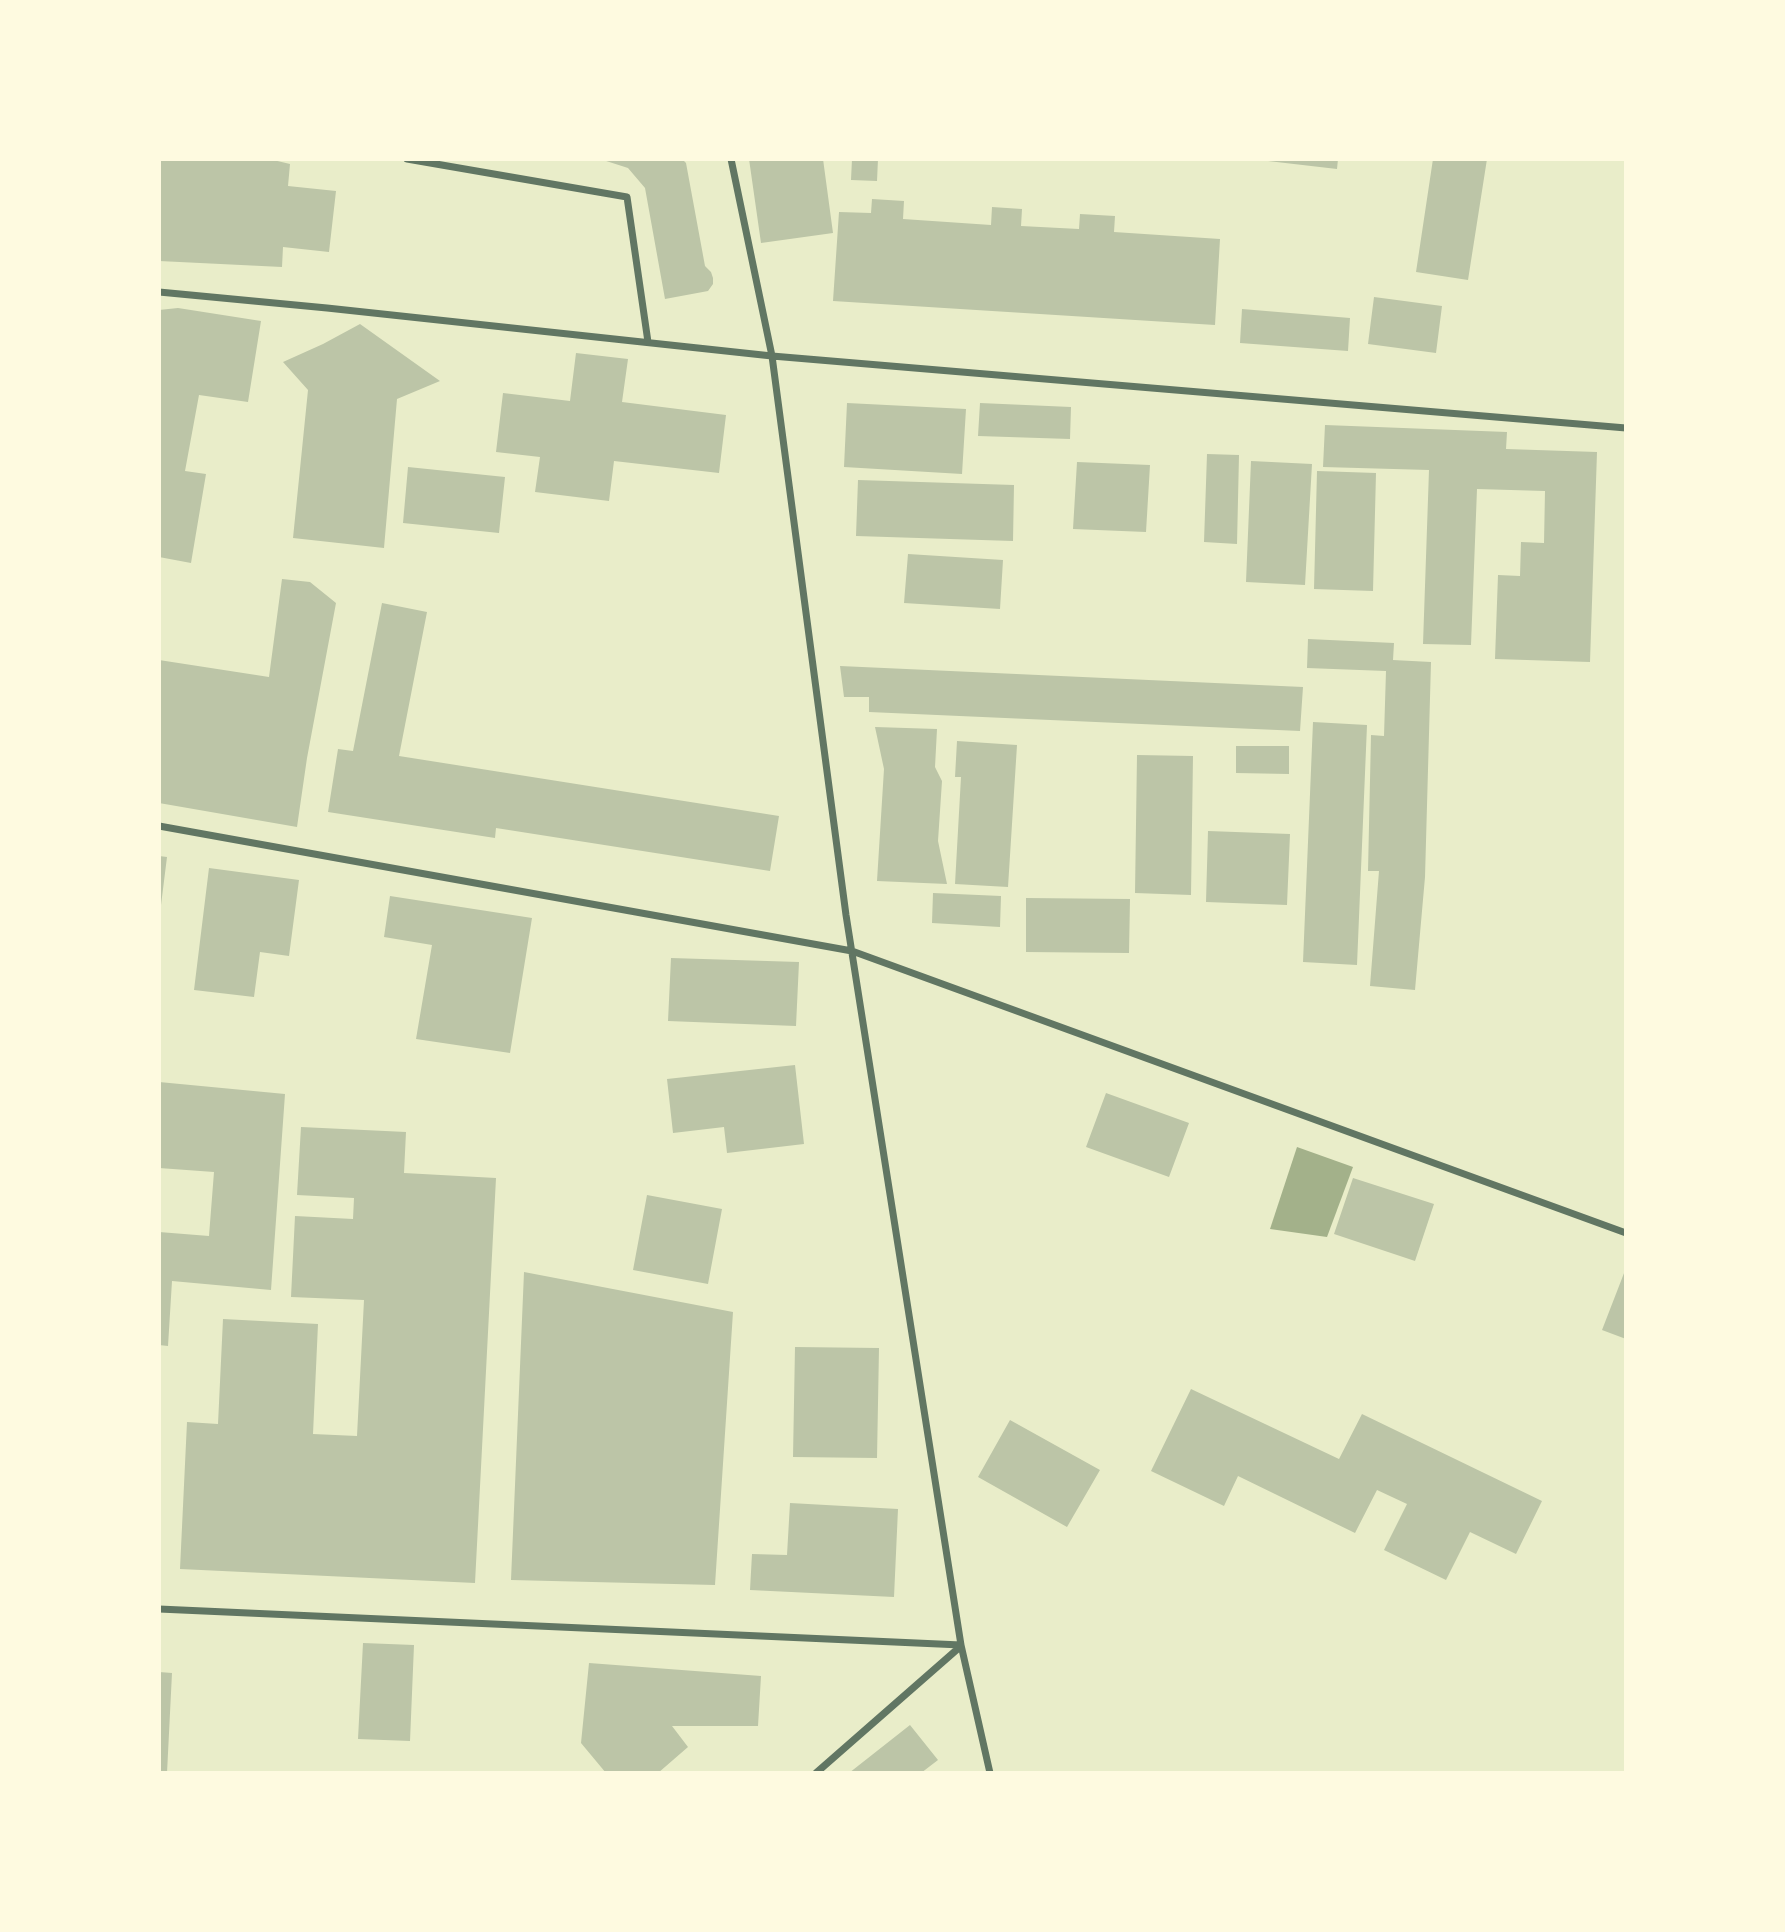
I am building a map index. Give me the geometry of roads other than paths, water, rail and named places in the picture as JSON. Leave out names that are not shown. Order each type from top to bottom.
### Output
[{"type":"street","points":[[407,159],[626,197],[648,342]]},
{"type":"street","points":[[731,159],[772,356],[844,901],[961,1645],[990,1773]]},
{"type":"street","points":[[159,292],[327,307],[772,356],[1626,428]]},
{"type":"street","points":[[159,825],[852,951],[1626,1233]]},
{"type":"street","points":[[159,1609],[961,1645]]},
{"type":"street","points":[[816,1773],[961,1645]]}]
